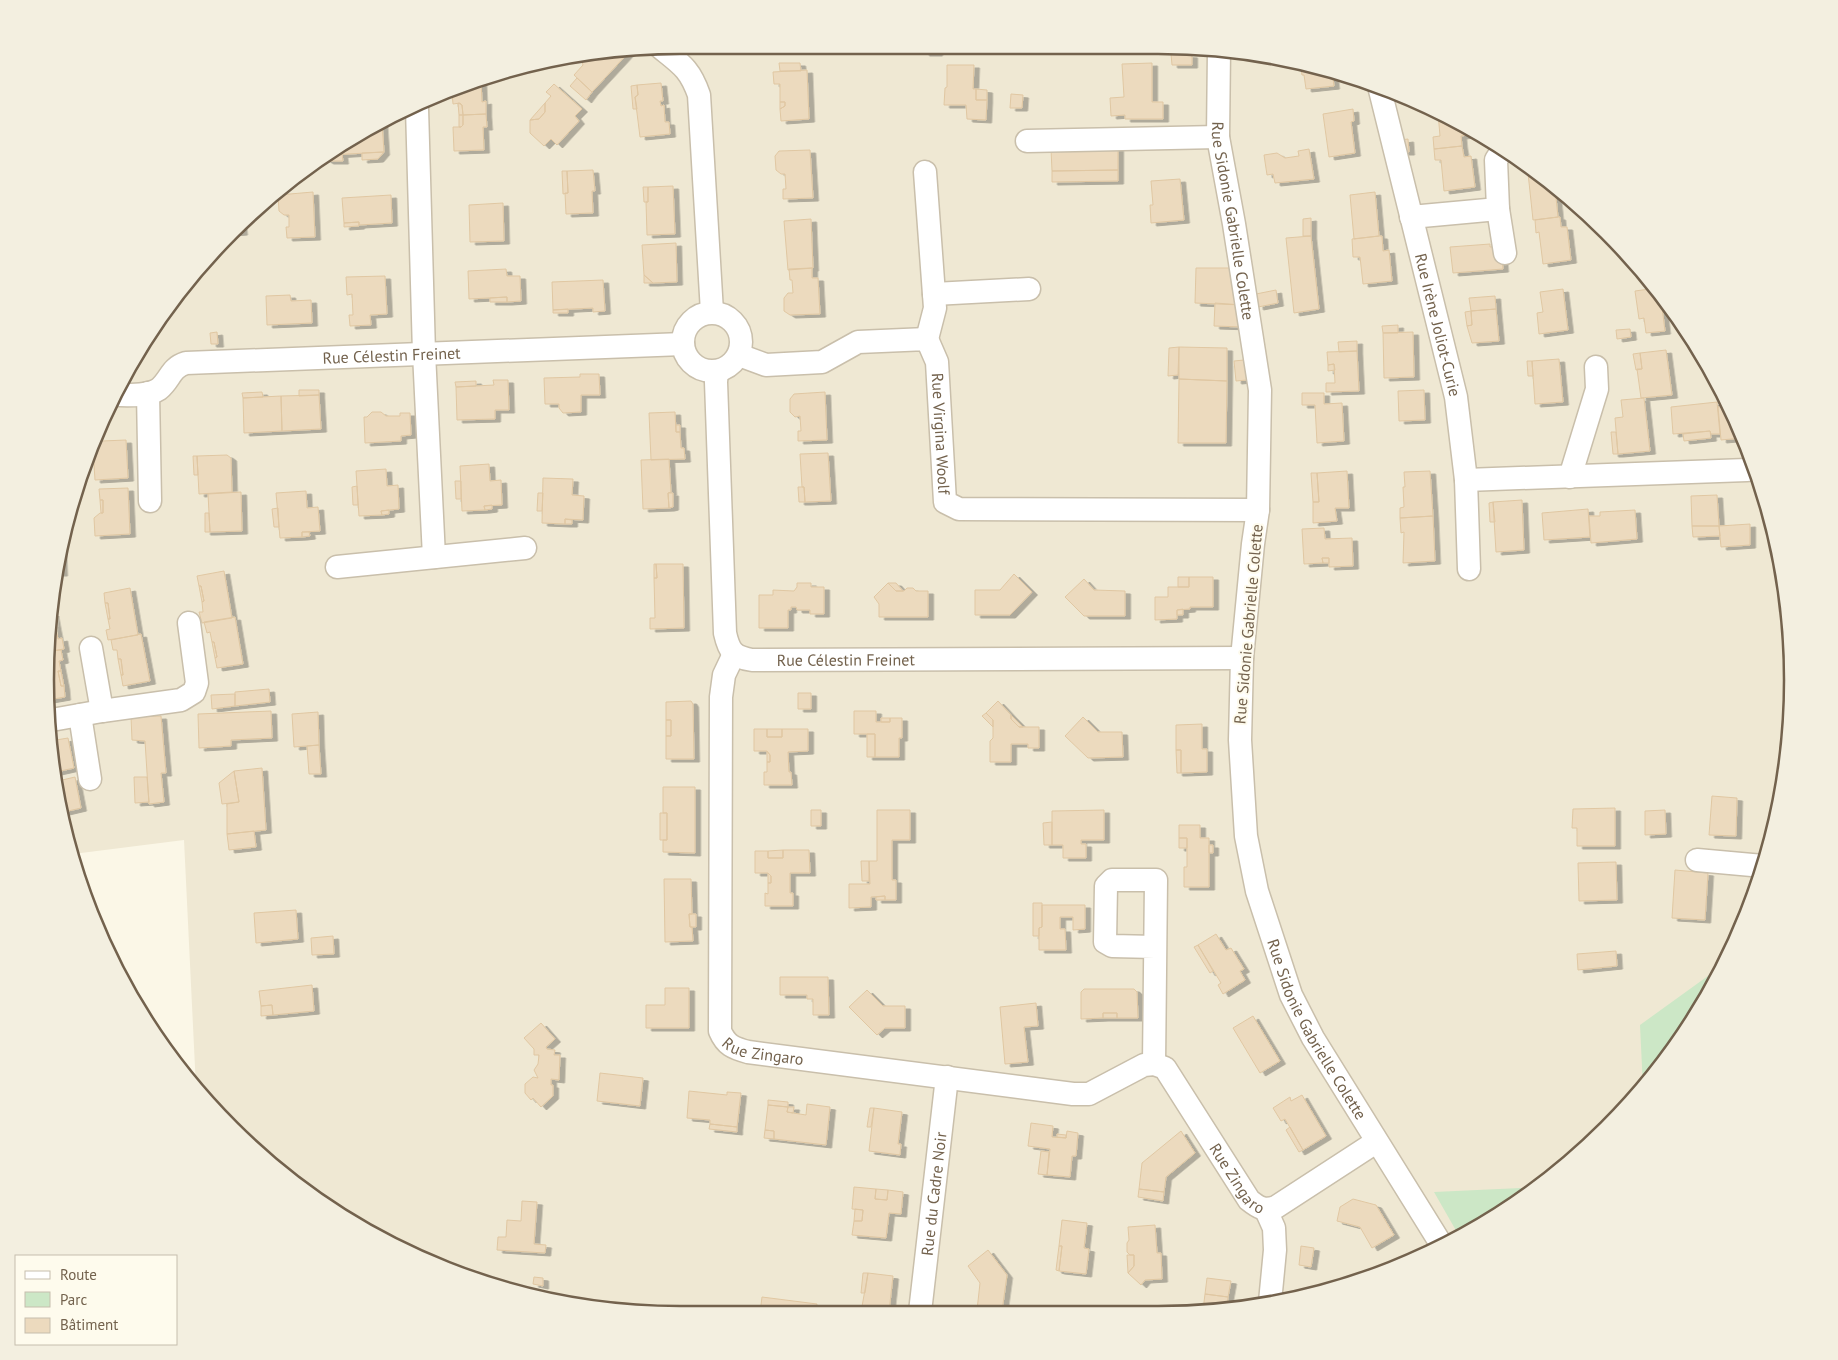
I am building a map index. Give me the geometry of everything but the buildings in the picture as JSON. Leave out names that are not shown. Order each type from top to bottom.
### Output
[{"type":"street","points":[[669,54],[686,68],[694,79],[699,95],[712,312]]},
{"type":"street","name":"Rue Sidonie Gabrielle Colette","points":[[1219,57],[1218,137],[1234,224],[1260,390],[1258,510],[1242,658],[1240,763],[1246,836],[1257,891],[1291,995],[1313,1038],[1438,1240]]},
{"type":"street","name":"Rue Irène Joliot-Curie","points":[[1381,95],[1456,397],[1466,480],[1469,569]]},
{"type":"street","points":[[417,112],[424,352],[434,557]]},
{"type":"street","points":[[1027,141],[1218,137]]},
{"type":"street","points":[[1499,155],[1496,160],[1498,209],[1505,253]]},
{"type":"street","points":[[739,355],[766,365],[822,362],[858,342],[926,339],[935,308],[925,172]]},
{"type":"street","points":[[1411,217],[1498,209]]},
{"type":"street","points":[[934,294],[1029,289]]},
{"type":"street","points":[[712,312],[727,316],[738,326],[742,340],[739,355],[733,363],[717,371],[707,371],[698,368],[685,353],[683,344],[684,332],[700,314],[712,312]]},
{"type":"street","name":"Rue Virgina Woolf","points":[[926,339],[936,362],[945,502],[959,509],[1258,510]]},
{"type":"street","name":"Rue Célestin Freinet","points":[[148,393],[157,390],[164,384],[172,371],[179,365],[186,363],[424,352],[683,344]]},
{"type":"street","points":[[1570,477],[1597,389],[1596,368]]},
{"type":"street","points":[[717,371],[720,528],[725,633],[728,646],[734,654]]},
{"type":"street","points":[[123,394],[148,393],[150,501]]},
{"type":"street","points":[[1466,480],[1746,470]]},
{"type":"street","points":[[337,567],[525,548]]},
{"type":"street","points":[[55,719],[181,700],[194,692],[197,683],[189,623]]},
{"type":"street","points":[[90,779],[91,648]]},
{"type":"street","name":"Rue Célestin Freinet","points":[[734,654],[752,660],[1242,658]]},
{"type":"street","name":"Rue Zingaro","points":[[734,654],[724,675],[721,697],[720,1030],[724,1040],[734,1048],[748,1052],[1073,1094],[1089,1094],[1144,1065],[1154,1064],[1165,1068],[1249,1200],[1257,1207],[1266,1210],[1276,1207],[1376,1142]]},
{"type":"street","points":[[1697,860],[1756,865]]},
{"type":"street","points":[[1154,1064],[1155,947]]},
{"type":"street","name":"Rue du Cadre Noir","points":[[921,1306],[947,1077]]},
{"type":"street","points":[[1266,1210],[1274,1228],[1275,1250],[1271,1296]]},
{"type":"shaded area","points":[[680,54],[1199,55],[1240,59],[1320,75],[1398,101],[1435,118],[1471,138],[1506,159],[1539,183],[1601,237],[1655,299],[1679,332],[1700,367],[1720,403],[1737,440],[1763,518],[1779,598],[1783,639],[1783,721],[1779,762],[1763,842],[1737,920],[1720,957],[1679,1028],[1655,1061],[1601,1123],[1571,1151],[1506,1201],[1471,1222],[1435,1242],[1398,1259],[1359,1273],[1320,1285],[1240,1301],[1158,1306],[639,1305],[598,1301],[518,1285],[440,1259],[403,1242],[367,1222],[332,1201],[299,1177],[237,1123],[195,1076],[184,840],[78,853],[59,762],[54,680],[59,598],[75,518],[101,440],[118,403],[159,332],[209,267],[267,209],[332,159],[403,118],[440,101],[518,75],[598,59]]},
{"type":"green space","points":[[1710,974],[1679,1028],[1642,1076],[1640,1025]]},
{"type":"green space","points":[[1524,1188],[1506,1201],[1456,1230],[1434,1192]]}]
